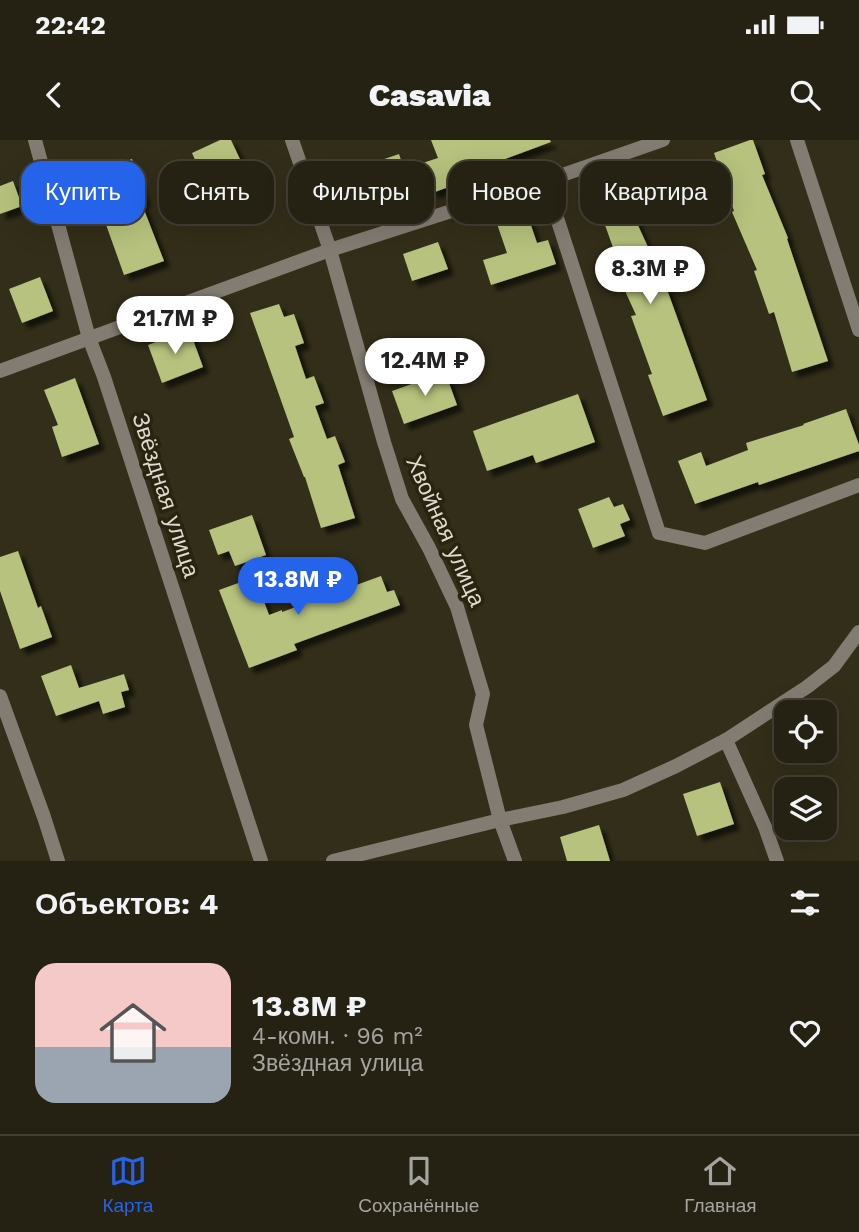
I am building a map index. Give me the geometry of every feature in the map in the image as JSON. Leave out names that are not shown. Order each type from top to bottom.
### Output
[{"type":"street","name":"Звёздная улица","points":[[35,140],[89,338],[261,861]]},
{"type":"street","name":"Хвойная улица","points":[[292,140],[330,250],[402,499],[457,607],[483,694],[476,724],[500,820],[515,861]]},
{"type":"street","points":[[566,174],[663,140]]},
{"type":"street","points":[[797,140],[859,330]]},
{"type":"street","points":[[0,371],[330,250],[448,212]]},
{"type":"street","points":[[559,224],[659,533],[705,543],[859,485]]},
{"type":"street","points":[[333,861],[563,807],[623,790],[726,740],[807,687],[834,666],[857,636]]},
{"type":"street","points":[[0,696],[58,861]]},
{"type":"street","points":[[726,740],[765,827],[777,861]]},
{"type":"building","points":[[220,140],[231,140],[241,161],[196,161],[192,153]]},
{"type":"building","points":[[431,140],[551,142],[506,161],[448,161],[448,187],[434,192],[434,161],[429,161],[438,158]]},
{"type":"building","points":[[753,140],[765,174],[762,175],[788,238],[828,361],[792,372],[774,312],[769,314],[754,271],[757,270],[732,212],[731,161],[717,161],[714,153]]},
{"type":"building","points":[[399,154],[401,161],[378,161]]},
{"type":"building","points":[[13,181],[21,206],[0,214],[0,186]]},
{"type":"building","points":[[145,212],[164,261],[124,275],[106,224],[145,224]]},
{"type":"building","points":[[497,224],[530,224],[537,243],[548,240],[556,264],[491,285],[483,260],[507,253]]},
{"type":"building","points":[[605,224],[637,224],[665,284],[707,400],[663,416],[648,375],[652,374],[631,316],[636,315],[610,258],[616,256]]},
{"type":"building","points":[[438,242],[448,269],[412,281],[403,254]]},
{"type":"building","points":[[40,277],[53,311],[22,323],[9,289]]},
{"type":"building","points":[[279,304],[284,317],[294,314],[304,343],[295,346],[306,379],[314,376],[324,403],[315,406],[327,439],[335,436],[345,462],[338,465],[355,518],[321,528],[305,477],[289,439],[294,437],[250,313]]},
{"type":"building","points":[[189,329],[203,367],[162,383],[148,345]]},
{"type":"building","points":[[445,372],[457,405],[404,424],[392,391]]},
{"type":"building","points":[[75,378],[99,444],[62,457],[52,427],[58,425],[44,390]]},
{"type":"building","points":[[578,394],[595,442],[536,463],[533,455],[487,471],[473,431]]},
{"type":"building","points":[[846,409],[859,451],[695,504],[678,461],[701,452],[706,466],[748,450],[746,443]]},
{"type":"building","points":[[609,497],[614,507],[623,504],[630,520],[620,524],[625,536],[593,548],[578,509]]},
{"type":"building","points":[[252,515],[266,555],[235,566],[229,551],[218,555],[209,530]]},
{"type":"building","points":[[18,551],[38,608],[41,606],[52,637],[20,649],[0,591],[0,557]]},
{"type":"building","points":[[381,576],[387,592],[394,590],[400,605],[294,644],[297,650],[249,668],[219,590],[255,577],[269,615]]},
{"type":"building","points":[[71,665],[79,688],[124,674],[129,690],[121,692],[125,707],[103,714],[99,701],[56,716],[41,676]]},
{"type":"building","points":[[720,782],[734,824],[697,836],[683,794]]},
{"type":"building","points":[[599,825],[610,861],[567,861],[560,837]]}]
